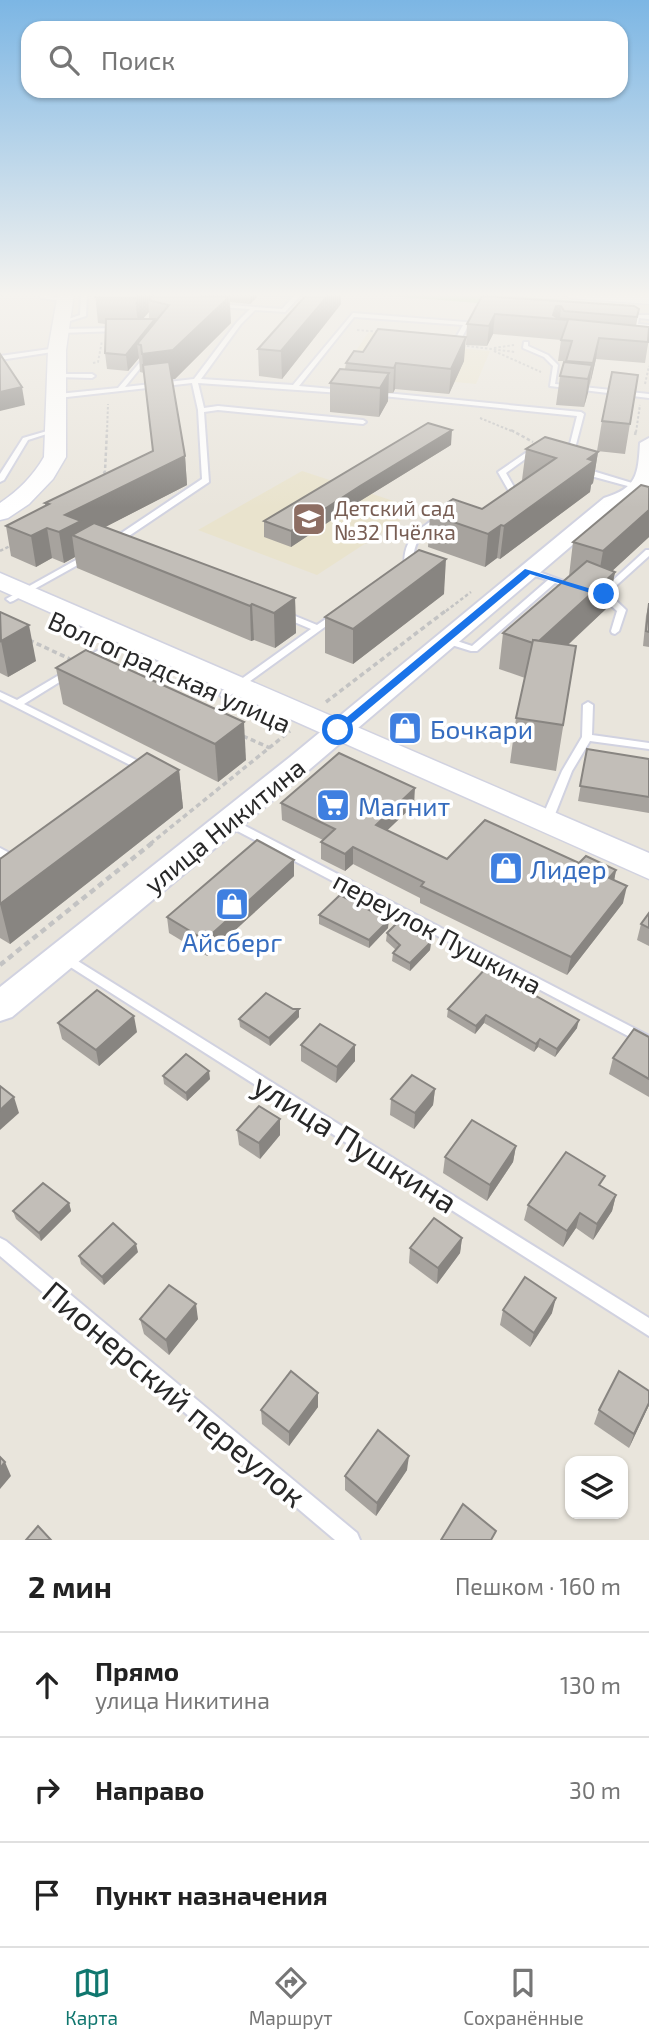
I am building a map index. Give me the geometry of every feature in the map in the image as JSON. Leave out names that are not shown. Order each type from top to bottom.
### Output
[{"type":"main road","points":[[0,513],[21,499],[44,474],[55,457],[50,432],[50,365]]},
{"type":"main road","points":[[0,502],[36,471],[43,457],[58,396],[58,376],[55,365]]},
{"type":"main road","points":[[9,591],[232,691]]},
{"type":"main road","name":"Волгоградская улица","points":[[9,591],[112,645],[232,691],[542,834],[649,878]]},
{"type":"main road","points":[[317,728],[649,867]]},
{"type":"street","points":[[638,486],[647,477],[642,441]]},
{"type":"street","name":"улица Никитина","points":[[0,1007],[228,821],[317,728],[445,640],[611,502],[628,496],[638,486]]},
{"type":"lane","points":[[120,389],[139,365]]},
{"type":"lane","points":[[121,550],[108,545],[206,481],[201,410],[195,382],[208,365]]},
{"type":"lane","points":[[295,387],[313,365]]},
{"type":"lane","points":[[555,365],[552,385],[646,396]]},
{"type":"lane","points":[[58,376],[92,376]]},
{"type":"lane","points":[[58,396],[205,380],[354,392]]},
{"type":"lane","points":[[366,393],[580,414],[568,464]]},
{"type":"lane","points":[[201,410],[218,408],[363,422]]},
{"type":"lane","points":[[0,480],[25,439],[50,432]]},
{"type":"lane","points":[[504,501],[514,494],[502,472],[527,454],[547,460]]},
{"type":"lane","points":[[579,470],[638,486]]},
{"type":"lane","points":[[398,574],[410,567],[410,547],[419,533],[449,514]]},
{"type":"lane","points":[[9,591],[96,552]]},
{"type":"lane","points":[[604,594],[649,552]]},
{"type":"lane","points":[[528,571],[578,587]]},
{"type":"lane","points":[[445,640],[474,649],[553,580]]},
{"type":"lane","points":[[591,591],[604,594],[622,610],[615,631]]},
{"type":"lane","points":[[269,609],[318,628]]},
{"type":"lane","points":[[232,691],[341,613]]},
{"type":"lane","points":[[17,704],[112,645]]},
{"type":"lane","points":[[0,695],[148,770],[137,778]]},
{"type":"lane","points":[[546,822],[568,771],[587,737],[588,705]]},
{"type":"lane","points":[[587,737],[649,746]]},
{"type":"lane","name":"переулок Пушкина","points":[[228,821],[649,1042]]},
{"type":"lane","points":[[0,852],[13,865],[28,854]]},
{"type":"lane","name":"улица Пушкина","points":[[63,956],[649,1328]]},
{"type":"lane","name":"Пионерский переулок","points":[[0,1247],[350,1540]]},
{"type":"path","points":[[526,365],[554,378]]},
{"type":"path","points":[[642,441],[649,366]]},
{"type":"path","points":[[99,482],[105,471],[109,391]]},
{"type":"path","points":[[477,417],[502,425],[568,464]]},
{"type":"path","points":[[0,551],[22,540]]},
{"type":"path","points":[[0,965],[270,748],[317,728],[476,588]]},
{"type":"path","points":[[23,638],[82,664]]},
{"type":"path","points":[[232,731],[270,748]]},
{"type":"shaded area","points":[[346,365],[484,365],[476,384],[342,371]]},
{"type":"shaded area","name":"Детский сад №32 Пчёлка","points":[[302,471],[418,509],[317,575],[198,530]]},
{"type":"building","points":[[0,365],[7,365],[22,387],[0,392]]},
{"type":"building","points":[[143,365],[169,365],[185,456],[65,515],[81,521],[59,532],[47,528],[31,536],[6,526],[49,504],[45,503],[153,451]]},
{"type":"building","points":[[364,365],[395,365],[394,368]]},
{"type":"building","points":[[413,365],[453,365],[451,369]]},
{"type":"building","points":[[563,365],[592,365],[588,379],[560,376]]},
{"type":"building","points":[[340,369],[389,373],[380,388],[330,383]]},
{"type":"building","points":[[612,372],[638,375],[630,424],[602,421]]},
{"type":"building","points":[[428,423],[452,430],[291,531],[264,521]]},
{"type":"building","points":[[545,437],[598,452],[588,459],[594,461],[504,526],[501,525],[488,534],[430,514],[453,499],[482,509],[556,458],[526,449]]},
{"type":"building","points":[[641,485],[649,487],[649,510],[603,551],[573,542]]},
{"type":"building","points":[[94,523],[295,598],[274,613],[252,604],[250,606],[72,535]]},
{"type":"building","points":[[419,550],[446,559],[353,629],[325,617]]},
{"type":"building","points":[[587,561],[615,572],[539,641],[533,640],[533,643],[503,633]]},
{"type":"building","points":[[649,603],[649,632],[646,631]]},
{"type":"building","points":[[0,612],[29,625],[1,641]]},
{"type":"building","points":[[533,640],[576,646],[563,725],[516,718]]},
{"type":"building","points":[[86,650],[244,722],[215,744],[56,668]]},
{"type":"building","points":[[587,749],[649,759],[649,797],[580,786]]},
{"type":"building","points":[[147,753],[179,770],[0,904],[0,859]]},
{"type":"building","points":[[339,753],[415,788],[376,825],[447,859],[485,820],[579,863],[586,856],[616,870],[609,878],[627,886],[571,957],[421,886],[424,882],[353,847],[345,854],[321,842],[335,829],[281,803]]},
{"type":"building","name":"Айсберг","points":[[257,840],[294,860],[205,940],[167,917]]},
{"type":"building","points":[[340,895],[389,920],[369,940],[319,915]]},
{"type":"building","points":[[649,913],[649,928],[641,924]]},
{"type":"building","points":[[397,923],[431,942],[410,963],[393,953],[400,945],[387,933]]},
{"type":"building","points":[[486,968],[579,1020],[557,1049],[540,1039],[536,1044],[486,1015],[476,1026],[448,1009]]},
{"type":"building","points":[[97,990],[134,1016],[96,1050],[58,1023]]},
{"type":"building","points":[[266,993],[293,1009],[299,1009],[269,1038],[239,1019]]},
{"type":"building","points":[[320,1024],[355,1045],[337,1067],[301,1045]]},
{"type":"building","points":[[634,1029],[649,1037],[649,1079],[613,1058]]},
{"type":"building","points":[[186,1054],[209,1071],[186,1093],[163,1076]]},
{"type":"building","points":[[412,1075],[435,1089],[415,1113],[391,1099]]},
{"type":"building","points":[[0,1086],[14,1097],[0,1110]]},
{"type":"building","points":[[259,1106],[280,1119],[259,1143],[237,1130]]},
{"type":"building","points":[[472,1120],[516,1146],[490,1185],[445,1157]]},
{"type":"building","points":[[566,1152],[605,1176],[599,1185],[616,1195],[597,1224],[580,1213],[567,1231],[528,1205]]},
{"type":"building","points":[[43,1183],[69,1203],[39,1233],[13,1211]]},
{"type":"building","points":[[434,1218],[462,1238],[438,1268],[410,1248]]},
{"type":"building","points":[[113,1223],[136,1244],[102,1277],[79,1256]]},
{"type":"building","points":[[525,1277],[556,1298],[534,1333],[503,1310]]},
{"type":"building","points":[[169,1285],[196,1304],[166,1340],[140,1319]]},
{"type":"building","points":[[291,1371],[318,1393],[289,1432],[261,1410]]},
{"type":"building","points":[[619,1371],[649,1391],[649,1403],[634,1434],[599,1410]]},
{"type":"building","points":[[378,1430],[409,1456],[377,1503],[345,1476]]},
{"type":"building","points":[[463,1504],[496,1531],[491,1540],[441,1540]]},
{"type":"building","points":[[38,1526],[51,1540],[26,1540]]},
{"type":"place","name":"Детский сад №32 Пчёлка","points":[[309,519]]},
{"type":"place","name":"Бочкари","points":[[405,728]]},
{"type":"place","name":"Магнит","points":[[333,805]]},
{"type":"place","name":"Лидер","points":[[506,868]]},
{"type":"place","name":"Айсберг","points":[[232,904]]},
{"type":"route","points":[[338,730],[528,571],[604,594]]}]
